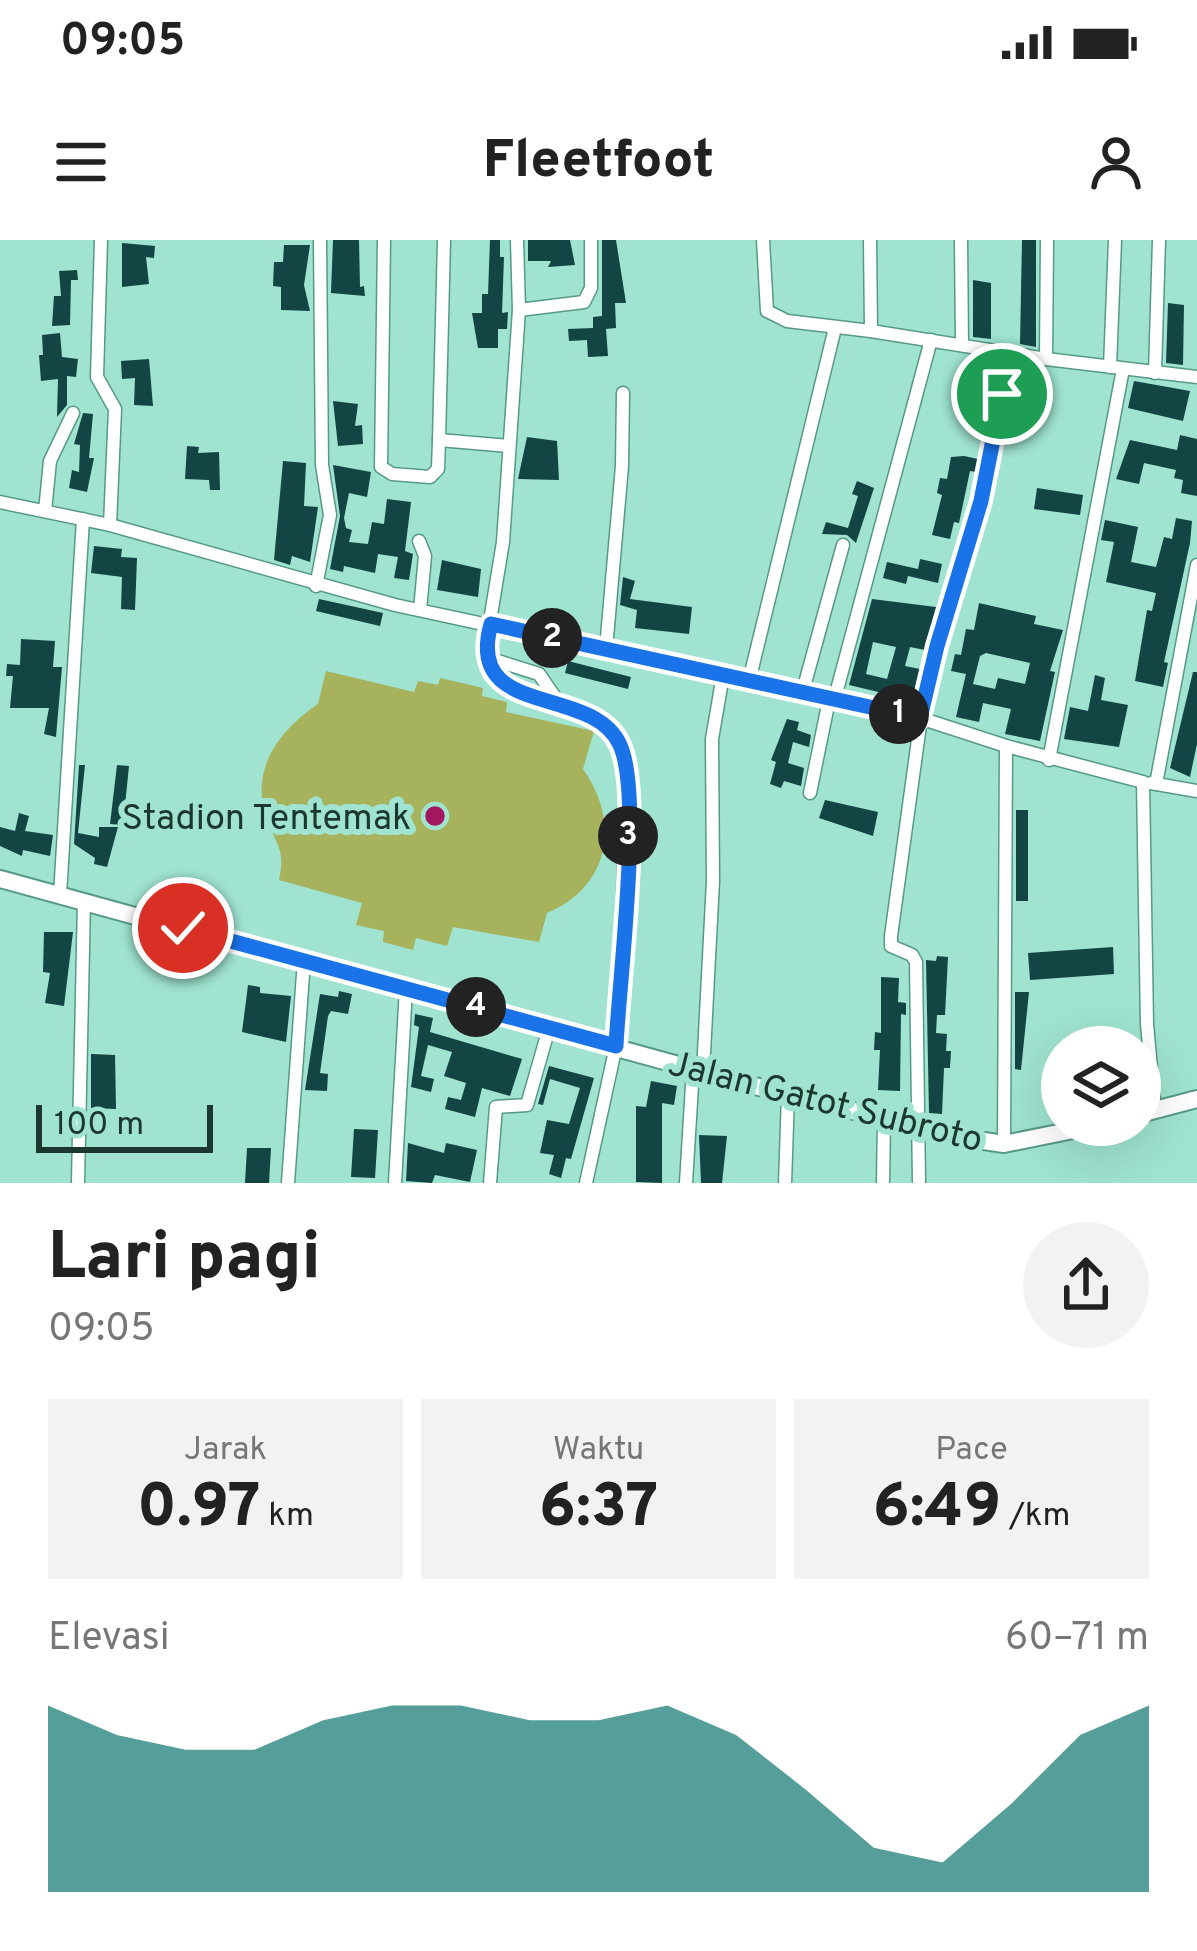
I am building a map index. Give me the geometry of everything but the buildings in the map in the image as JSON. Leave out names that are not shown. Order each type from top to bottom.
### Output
[{"type":"street","points":[[101,240],[97,377],[116,409],[110,525]]},
{"type":"street","points":[[316,586],[330,515],[322,465],[320,240]]},
{"type":"street","points":[[384,240],[381,467],[392,474],[430,477],[438,469],[444,240]]},
{"type":"street","points":[[517,240],[519,310],[509,446],[485,651],[495,676],[506,685],[594,717],[614,733],[628,782],[616,1046],[586,1183]]},
{"type":"street","points":[[519,310],[584,302],[591,288],[591,240]]},
{"type":"street","points":[[763,240],[766,311],[787,321],[1155,374],[1197,376]]},
{"type":"street","points":[[870,240],[872,331]]},
{"type":"street","points":[[961,240],[962,344]]},
{"type":"street","points":[[1046,359],[1047,240]]},
{"type":"street","points":[[1048,760],[1116,368],[1115,240]]},
{"type":"street","points":[[1155,374],[1159,240]]},
{"type":"street","points":[[749,681],[835,328]]},
{"type":"street","points":[[810,793],[831,700],[931,340]]},
{"type":"street","points":[[920,1183],[916,962],[912,955],[891,946],[891,936],[920,718],[981,501],[1009,352]]},
{"type":"street","points":[[605,649],[623,393]]},
{"type":"street","points":[[45,511],[50,461],[73,413]]},
{"type":"street","points":[[439,440],[509,446]]},
{"type":"street","points":[[0,502],[110,525],[316,586],[920,718],[1048,760],[1197,791]]},
{"type":"street","points":[[60,895],[83,519]]},
{"type":"street","points":[[419,541],[425,556],[420,610]]},
{"type":"street","points":[[802,694],[843,545]]},
{"type":"street","points":[[1147,1026],[1149,783],[1197,565]]},
{"type":"street","points":[[488,658],[539,674],[561,706]]},
{"type":"street","points":[[686,1183],[713,881],[712,756],[723,675]]},
{"type":"street","points":[[1004,1144],[1006,746]]},
{"type":"street","name":"Jalan Gatot Subroto","points":[[0,879],[884,1119],[1004,1144],[1041,1137]]},
{"type":"street","points":[[78,1183],[84,901]]},
{"type":"street","points":[[289,1183],[304,960]]},
{"type":"street","points":[[395,1183],[406,988]]},
{"type":"street","points":[[490,1183],[496,1107],[527,1106],[550,1028]]},
{"type":"street","points":[[785,1183],[788,1095]]},
{"type":"street","points":[[1161,1109],[1197,1099]]},
{"type":"street","points":[[883,1183],[884,1119]]},
{"type":"green space","name":"Stadion Tentemak","points":[[326,671],[414,692],[418,681],[438,685],[440,678],[483,688],[482,696],[507,702],[506,712],[594,731],[583,769],[602,810],[603,851],[585,887],[547,913],[539,942],[453,927],[447,946],[416,938],[413,950],[383,942],[384,931],[356,925],[362,903],[279,880],[281,854],[262,799],[265,767],[281,738],[318,704]]},
{"type":"place","name":"Stadion Tentemak","points":[[435,816]]},
{"type":"route","points":[[183,928],[616,1046],[628,839],[628,782],[622,750],[614,733],[594,717],[518,692],[495,676],[485,651],[491,624],[920,718],[981,501],[1002,394]]}]
